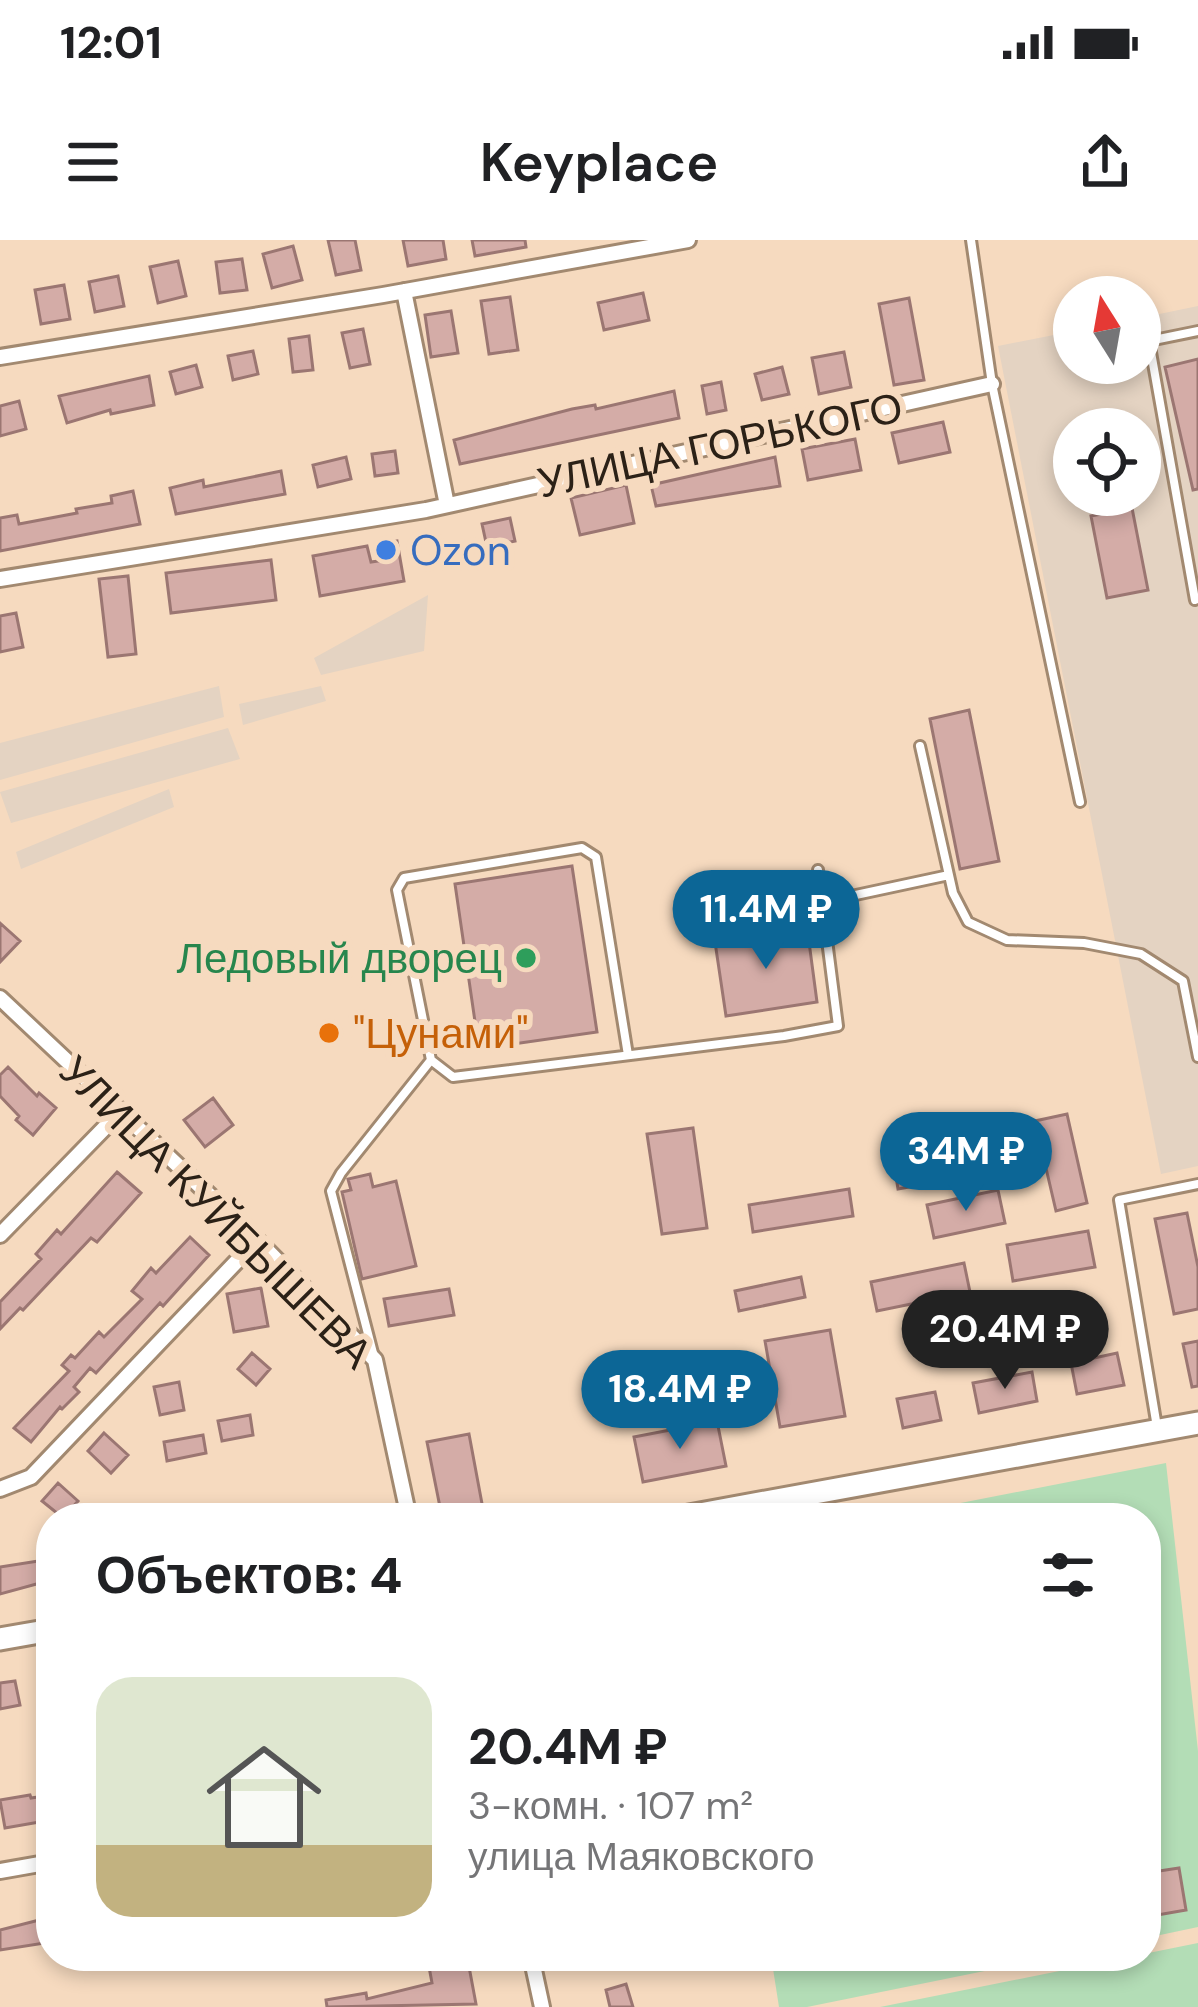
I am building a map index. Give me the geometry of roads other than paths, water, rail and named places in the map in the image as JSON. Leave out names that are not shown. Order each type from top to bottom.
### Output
[{"type":"main road","points":[[761,1503],[1198,1424]]},
{"type":"main road","points":[[0,1639],[36,1633]]},
{"type":"street","points":[[0,357],[688,240]]},
{"type":"street","points":[[404,291],[447,505]]},
{"type":"street","name":"УЛИЦА ГОРЬКОГО","points":[[0,579],[447,505],[992,384]]},
{"type":"street","name":"УЛИЦА КУЙБЫШЕВА","points":[[0,998],[257,1240],[375,1360],[406,1503]]},
{"type":"street","points":[[0,1235],[121,1112]]},
{"type":"street","points":[[0,1490],[32,1477],[257,1240]]},
{"type":"street","points":[[0,1871],[36,1865]]},
{"type":"street","points":[[534,1971],[542,2007]]},
{"type":"lane","points":[[971,240],[992,384],[1080,802]]},
{"type":"lane","points":[[1195,600],[1149,341],[1198,331]]},
{"type":"lane","points":[[920,746],[953,893],[968,922],[1007,940],[1084,943],[1141,954],[1183,980],[1198,1057]]},
{"type":"lane","points":[[628,1055],[596,857],[582,848],[404,878],[397,890],[430,1060],[453,1077],[628,1055],[838,1026],[818,870]]},
{"type":"lane","points":[[823,902],[949,874]]},
{"type":"lane","points":[[375,1360],[332,1191],[430,1060]]},
{"type":"lane","points":[[1158,1431],[1119,1200],[1198,1184]]},
{"type":"place","name":"Ozon","points":[[386,550]]},
{"type":"place","name":"Ледовый дворец","points":[[526,958]]},
{"type":"place","name":"\"Цунами\"","points":[[329,1033]]}]
